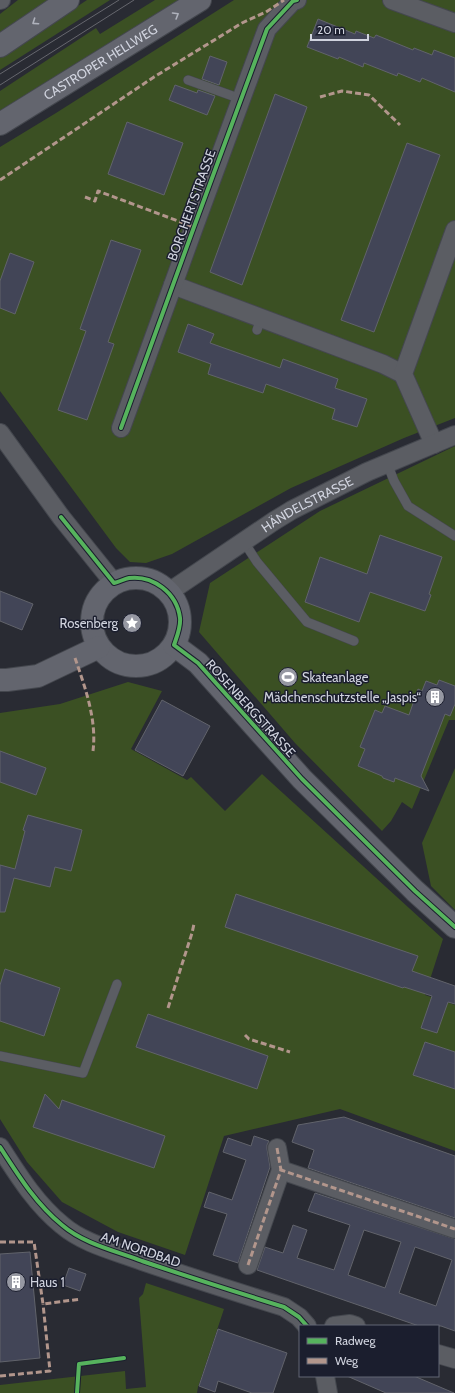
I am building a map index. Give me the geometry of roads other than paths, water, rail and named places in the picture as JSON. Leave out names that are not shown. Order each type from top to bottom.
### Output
[{"type":"street","points":[[0,46],[68,0]]},
{"type":"street","name":"CASTROPER HELLWEG","points":[[0,124],[200,0]]},
{"type":"street","name":"BORCHERTSTRASSE","points":[[121,428],[267,29],[294,1],[297,0]]},
{"type":"street","points":[[392,0],[455,23]]},
{"type":"street","points":[[403,374],[455,230]]},
{"type":"street","points":[[173,285],[259,324],[383,364],[403,374],[434,444]]},
{"type":"street","points":[[0,433],[61,518],[114,584]]},
{"type":"street","name":"HÄNDELSTRASSE","points":[[169,592],[192,575],[292,510],[366,472],[455,435]]},
{"type":"street","points":[[128,578],[143,578],[157,583],[169,592],[176,604],[180,618],[179,632],[174,645],[164,656],[150,664],[135,666],[115,660],[100,647],[92,630],[93,612],[100,595],[114,584],[128,578]]},
{"type":"street","name":"ROSENBERGSTRASSE","points":[[174,645],[198,663],[302,779],[415,891],[455,927]]},
{"type":"street","points":[[0,680],[38,676],[100,647]]},
{"type":"street","name":"AM NORDBAD","points":[[0,1147],[42,1207],[63,1226],[78,1236],[114,1251],[284,1308],[299,1317],[306,1325]]},
{"type":"street","points":[[248,1265],[282,1170],[277,1148]]},
{"type":"street","points":[[282,1170],[455,1228]]},
{"type":"street","points":[[342,1325],[353,1325]]},
{"type":"street","points":[[439,1354],[455,1359]]},
{"type":"street","points":[[325,1377],[328,1393]]},
{"type":"lane","points":[[188,80],[241,99]]},
{"type":"lane","points":[[387,463],[394,481],[408,506],[455,536]]},
{"type":"lane","points":[[244,542],[257,562],[307,622],[354,641]]},
{"type":"lane","points":[[0,1056],[83,1073],[117,984]]},
{"type":"tram line","points":[[0,74],[119,0]]},
{"type":"tram line","points":[[0,85],[134,0]]},
{"type":"place","name":"Rosenberg","points":[[132,623]]},
{"type":"place","name":"Skateanlage","points":[[288,677]]},
{"type":"place","name":"Mädchenschutzstelle „Jaspis“","points":[[435,697]]},
{"type":"place","name":"Haus 1","points":[[16,1282]]}]
